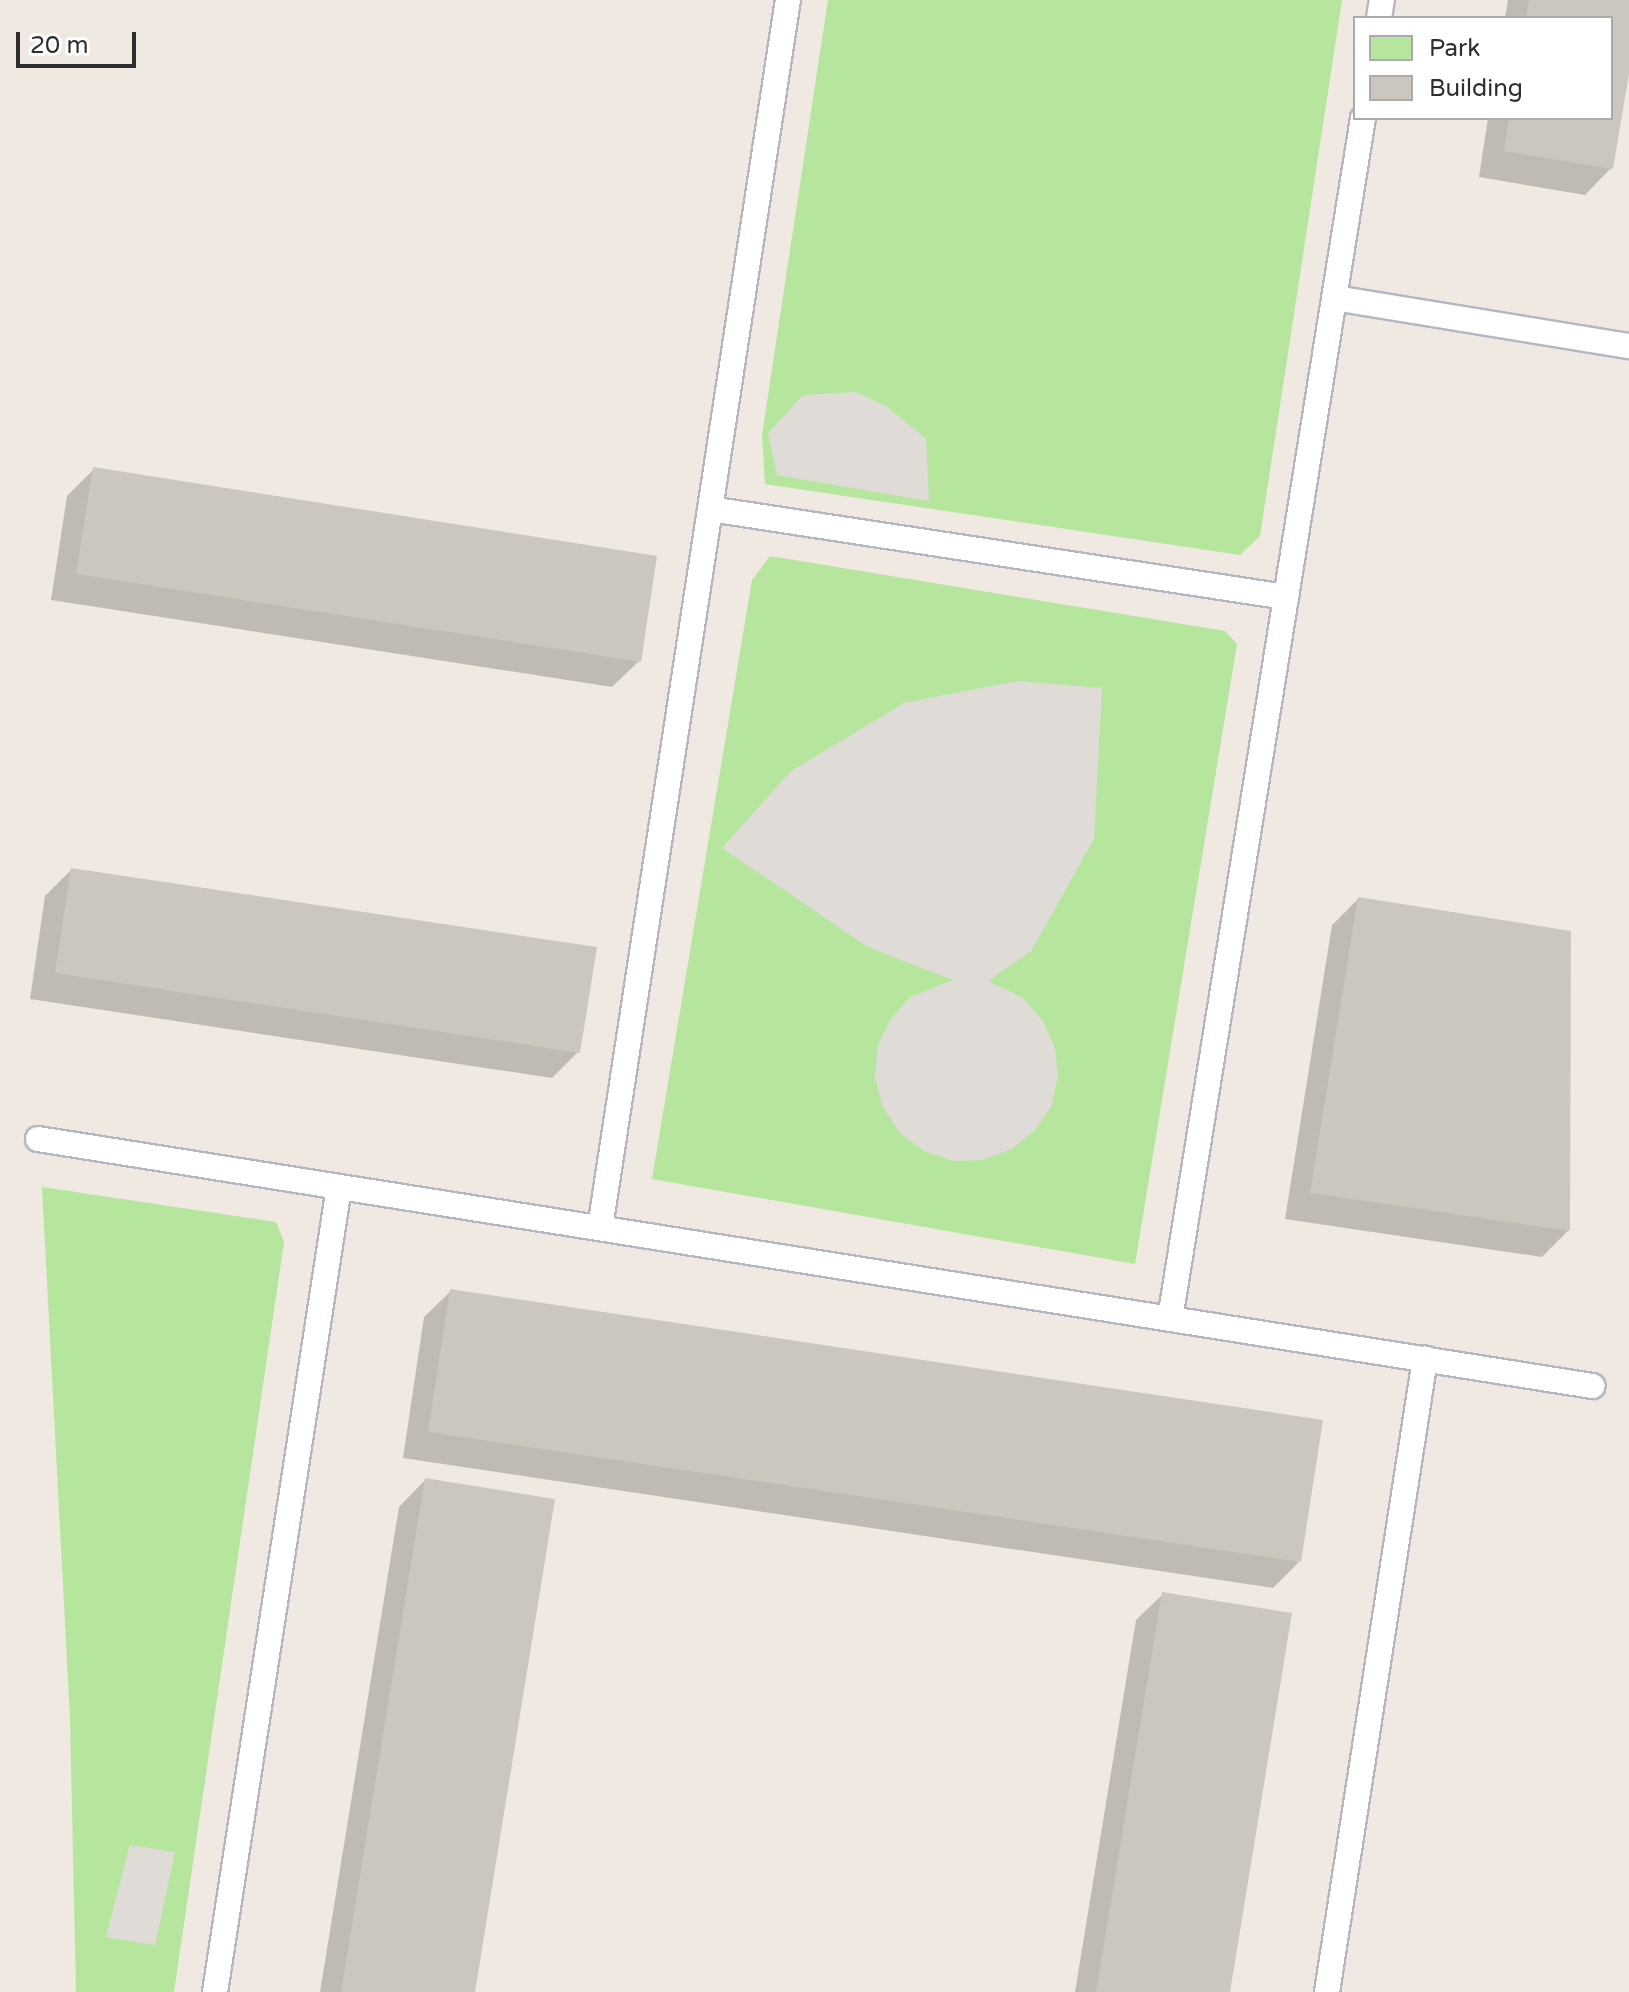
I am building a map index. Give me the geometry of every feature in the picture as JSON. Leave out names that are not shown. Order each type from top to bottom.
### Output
[{"type":"lane","points":[[600,1228],[788,0]]},
{"type":"lane","points":[[1170,1319],[1363,120]]},
{"type":"lane","points":[[1335,298],[1629,346]]},
{"type":"lane","points":[[710,509],[1286,597]]},
{"type":"lane","points":[[38,1139],[1592,1386]]},
{"type":"lane","points":[[215,1992],[339,1187]]},
{"type":"lane","points":[[1327,1992],[1425,1359]]},
{"type":"green space","points":[[828,0],[1342,0],[1260,536],[1240,555],[765,484],[762,435]]},
{"type":"green space","points":[[770,556],[1225,631],[1237,644],[1135,1264],[652,1179],[752,580]]},
{"type":"green space","points":[[42,1187],[276,1222],[284,1242],[174,1992],[76,1992],[70,1718]]},
{"type":"shaded area","points":[[856,392],[886,406],[926,439],[929,501],[777,475],[768,433],[803,395]]},
{"type":"shaded area","points":[[1017,681],[1102,688],[1094,839],[1031,951],[988,981],[1023,998],[1043,1021],[1055,1048],[1058,1077],[1051,1107],[1034,1131],[1011,1149],[983,1160],[953,1161],[924,1151],[900,1133],[883,1107],[875,1078],[877,1048],[890,1020],[910,997],[953,980],[868,947],[722,848],[791,771],[904,703]]},
{"type":"shaded area","points":[[130,1845],[175,1852],[155,1945],[106,1937]]},
{"type":"building","points":[[1529,0],[1629,0],[1629,74],[1613,169],[1504,151],[1509,120],[1613,120],[1613,16],[1526,16]]},
{"type":"building","points":[[93,467],[657,556],[641,662],[76,574]]},
{"type":"building","points":[[71,868],[597,947],[580,1053],[55,973]]},
{"type":"building","points":[[1358,897],[1571,931],[1570,1231],[1310,1193]]},
{"type":"building","points":[[450,1289],[1323,1420],[1301,1562],[428,1432]]},
{"type":"building","points":[[425,1478],[555,1499],[475,1992],[341,1992]]},
{"type":"building","points":[[1162,1592],[1292,1613],[1230,1992],[1096,1992]]}]
